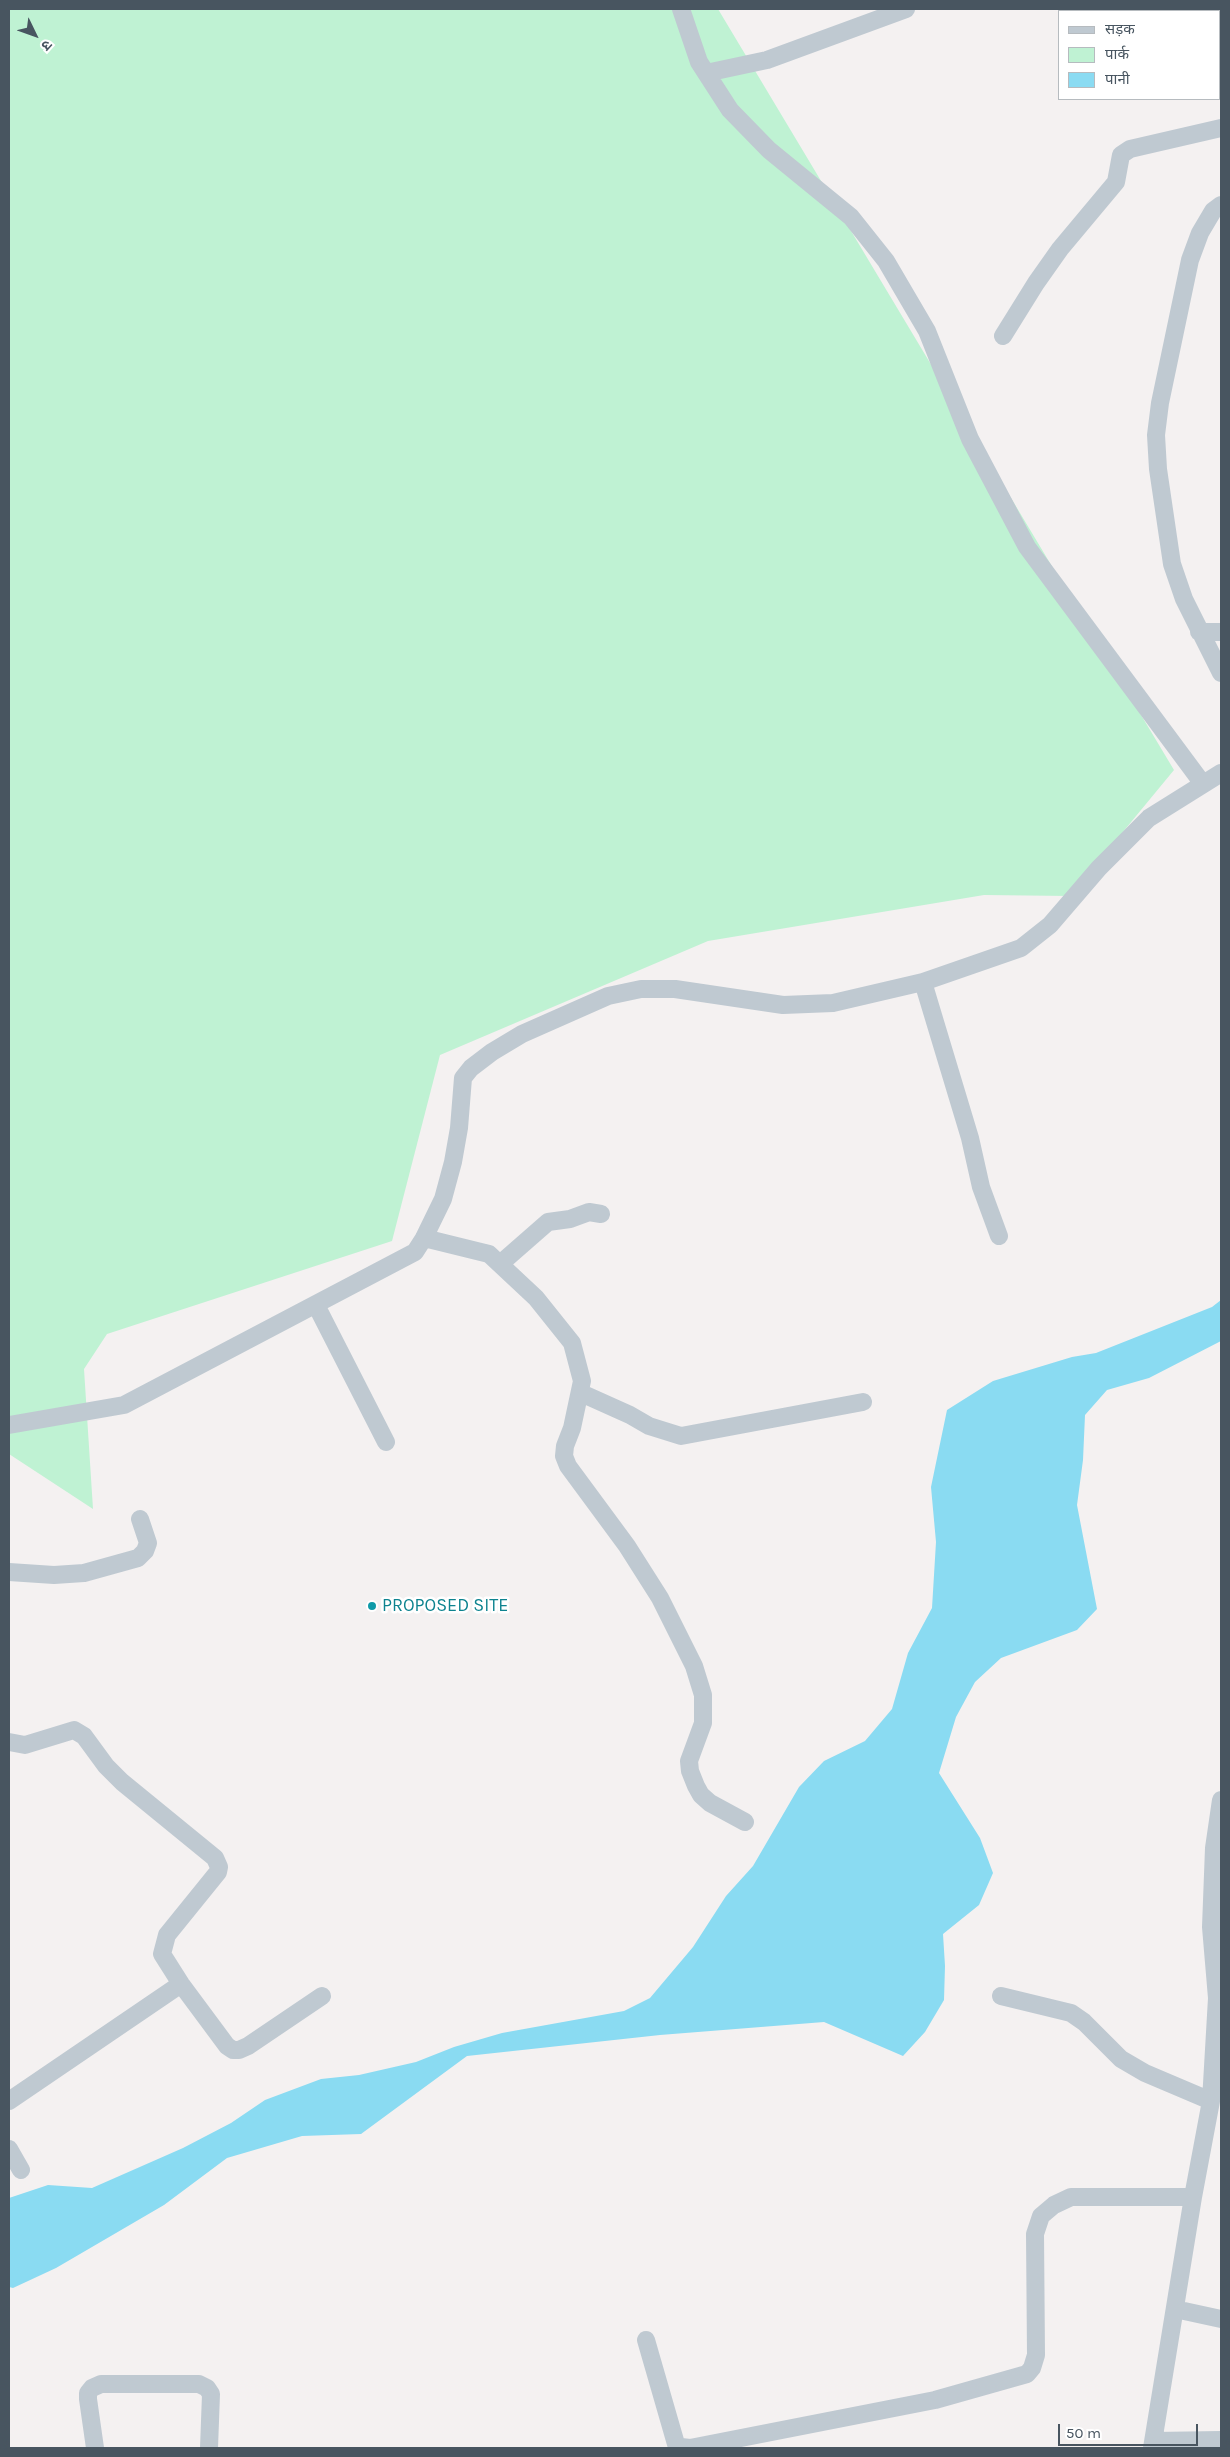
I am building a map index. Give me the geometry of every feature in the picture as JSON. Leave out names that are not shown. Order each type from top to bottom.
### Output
[{"type":"street","points":[[681,9],[699,62],[730,110],[769,150],[851,217],[886,261],[927,331],[970,440],[1026,548],[1203,784]]},
{"type":"street","points":[[706,73],[767,60],[906,9]]},
{"type":"street","points":[[1003,336],[1060,249],[1116,182],[1121,154],[1130,149],[1221,128]]},
{"type":"street","points":[[1221,204],[1213,211],[1200,232],[1190,260],[1160,403],[1156,435],[1158,469],[1172,564],[1184,599],[1221,673]]},
{"type":"street","points":[[1199,632],[1221,632]]},
{"type":"street","points":[[9,1425],[124,1405],[415,1252],[443,1199],[453,1162],[459,1128],[463,1078],[470,1068],[522,1034],[608,996],[641,989],[675,989],[783,1005],[833,1003],[923,982],[1021,948],[1037,937],[1099,868],[1149,818],[1221,773]]},
{"type":"street","points":[[923,982],[970,1138],[981,1187],[999,1236]]},
{"type":"street","points":[[500,1264],[548,1222],[570,1219],[589,1212],[601,1214]]},
{"type":"street","points":[[424,1238],[482,1251],[500,1264],[536,1298],[572,1343],[582,1381],[581,1393],[564,1456],[568,1466],[627,1546],[660,1598],[694,1666],[703,1695],[703,1723],[689,1761],[690,1771],[696,1786],[701,1795],[710,1802],[745,1822]]},
{"type":"street","points":[[316,1305],[386,1442]]},
{"type":"street","points":[[581,1393],[630,1415],[649,1426],[681,1436],[863,1402]]},
{"type":"street","points":[[9,1572],[54,1575],[84,1573],[138,1558],[145,1551],[148,1544],[140,1519]]},
{"type":"street","points":[[9,1742],[25,1745],[74,1730],[84,1736],[106,1766],[122,1782],[215,1858],[220,1866],[218,1872],[167,1935],[162,1946],[162,1954],[181,1984],[233,2050],[239,2050],[248,2046],[322,1996]]},
{"type":"street","points":[[1221,1800],[1214,1848],[1211,1927],[1219,1998],[1211,2101],[1193,2197],[1153,2445],[1221,2440]]},
{"type":"street","points":[[9,2101],[181,1984]]},
{"type":"street","points":[[1001,1996],[1071,2014],[1084,2022],[1121,2059],[1145,2072],[1211,2101]]},
{"type":"street","points":[[9,2149],[22,2170]]},
{"type":"street","points":[[646,2340],[673,2436],[676,2444],[681,2447],[690,2448],[745,2443],[935,2400],[1027,2374],[1032,2368],[1036,2355],[1035,2234],[1041,2216],[1054,2205],[1071,2197],[1193,2197]]},
{"type":"street","points":[[1175,2309],[1221,2319]]},
{"type":"street","points":[[94,2448],[88,2393],[92,2388],[101,2384],[199,2384],[207,2388],[211,2394],[210,2448]]},
{"type":"green space","points":[[9,9],[718,9],[1174,770],[1070,896],[984,895],[708,941],[440,1055],[392,1241],[107,1334],[84,1369],[93,1509],[9,1454]]},
{"type":"water","points":[[1221,1300],[1221,1341],[1149,1378],[1107,1390],[1085,1415],[1083,1460],[1077,1505],[1097,1609],[1077,1630],[1001,1658],[975,1682],[956,1717],[939,1773],[980,1838],[993,1873],[979,1905],[943,1934],[945,1966],[944,2000],[925,2032],[903,2056],[824,2022],[660,2035],[467,2056],[361,2134],[302,2136],[227,2158],[164,2205],[56,2268],[13,2288],[9,2287],[9,2198],[48,2185],[92,2188],[183,2148],[231,2123],[265,2100],[321,2079],[359,2075],[416,2062],[454,2047],[502,2033],[624,2011],[650,1998],[693,1947],[726,1896],[753,1866],[799,1787],[824,1761],[865,1741],[892,1709],[908,1653],[932,1608],[936,1542],[931,1487],[947,1410],[993,1381],[1072,1357],[1096,1353],[1212,1307]]},
{"type":"place","name":"PROPOSED SITE","points":[[372,1606]]}]
